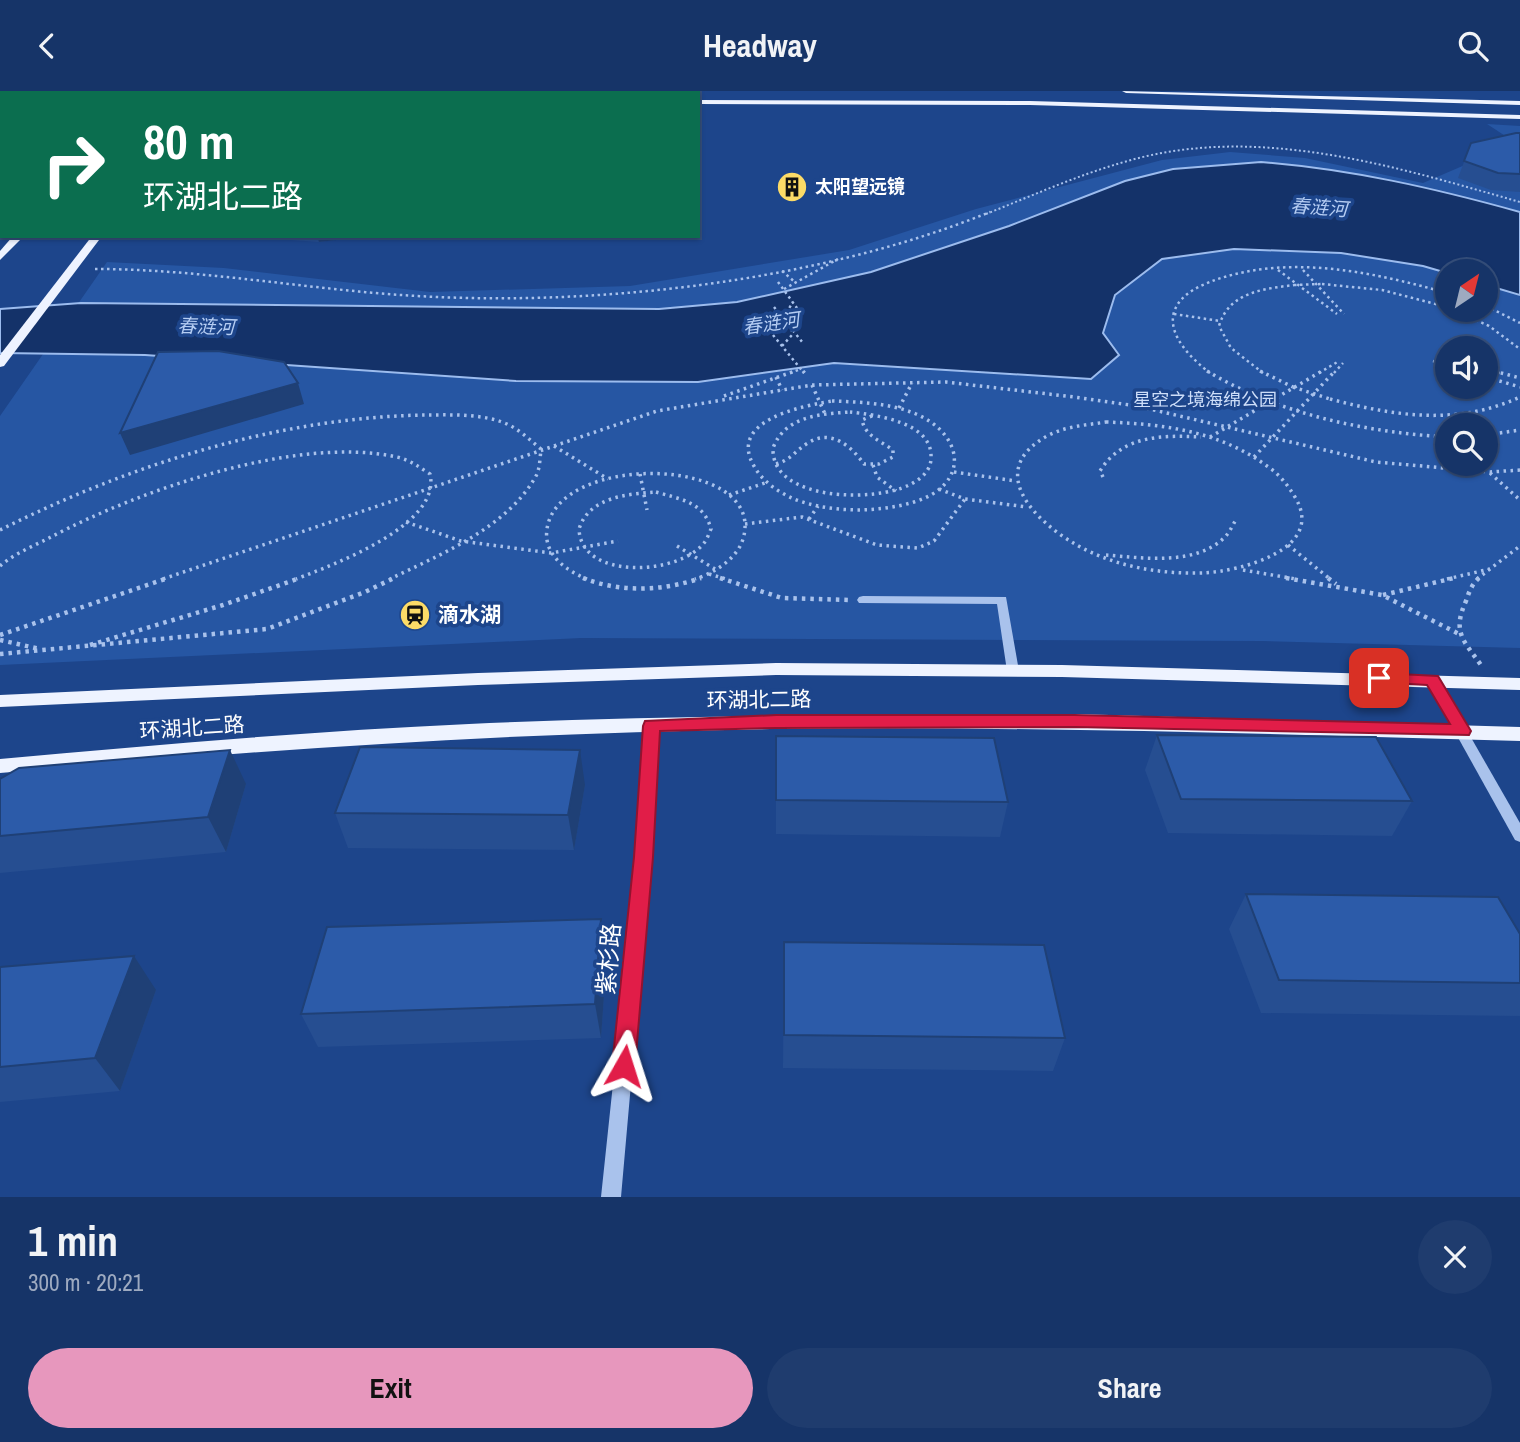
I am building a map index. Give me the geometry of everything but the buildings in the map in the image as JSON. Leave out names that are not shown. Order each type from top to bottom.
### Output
[{"type":"main road","points":[[1126,91],[1520,103]]},
{"type":"main road","points":[[1414,91],[1438,114]]},
{"type":"main road","points":[[1439,91],[1468,115]]},
{"type":"main road","points":[[700,102],[1044,104],[1518,117]]},
{"type":"main road","points":[[0,257],[17,238]]},
{"type":"main road","points":[[3,359],[95,238]]},
{"type":"main road","name":"环湖北二路","points":[[0,701],[762,669],[1013,671],[1520,684]]},
{"type":"main road","name":"环湖北二路","points":[[0,766],[171,751],[469,731],[776,722],[1075,721],[1520,734]]},
{"type":"street","points":[[863,600],[1002,600],[1013,671]]},
{"type":"street","points":[[1432,680],[1520,836]]},
{"type":"street","name":"紫杉路","points":[[611,1197],[644,857],[651,726]]},
{"type":"path","points":[[96,269],[146,268],[389,294],[468,297],[601,295],[782,271],[907,241],[984,216],[1113,166],[1181,150],[1246,148],[1333,156],[1422,175],[1520,202]]},
{"type":"path","points":[[784,289],[845,255]]},
{"type":"path","points":[[1278,269],[1337,314]]},
{"type":"path","points":[[1435,290],[1368,274],[1278,269],[1213,280],[1184,297],[1174,314],[1175,332],[1195,359],[1235,386],[1297,412],[1362,428],[1435,436]]},
{"type":"path","points":[[1302,269],[1344,314]]},
{"type":"path","points":[[782,271],[796,283]]},
{"type":"path","points":[[778,282],[802,315]]},
{"type":"path","points":[[1435,304],[1382,290],[1322,284],[1294,285],[1245,295],[1225,308],[1220,321],[1222,336],[1240,356],[1293,387],[1329,399],[1398,412],[1435,413]]},
{"type":"path","points":[[783,318],[793,302]]},
{"type":"path","points":[[774,307],[803,343]]},
{"type":"path","points":[[1498,313],[1520,323]]},
{"type":"path","points":[[1174,314],[1220,321]]},
{"type":"path","points":[[1479,322],[1504,335],[1520,349]]},
{"type":"path","points":[[782,346],[792,335],[792,329]]},
{"type":"path","points":[[773,335],[807,376]]},
{"type":"path","points":[[1103,477],[1100,471],[1105,457],[1133,442],[1170,436],[1209,437],[1341,362],[1254,457]]},
{"type":"path","points":[[714,400],[802,369]]},
{"type":"path","points":[[1498,372],[1520,378]]},
{"type":"path","points":[[776,377],[782,390]]},
{"type":"path","points":[[1498,381],[1520,387]]},
{"type":"path","points":[[0,635],[657,411],[812,385],[946,382],[1074,397],[1137,406],[1376,462],[1435,467]]},
{"type":"path","points":[[899,408],[912,383]]},
{"type":"path","points":[[812,385],[825,414]]},
{"type":"path","points":[[1461,413],[1493,408],[1520,397]]},
{"type":"path","points":[[866,402],[899,408],[926,419],[946,435],[956,453],[954,472],[939,489],[915,502],[883,509],[847,510],[818,506],[782,494],[765,483],[748,463],[747,445],[756,429],[774,416],[801,406],[866,402]]},
{"type":"path","points":[[825,414],[874,415],[897,421],[915,431],[928,443],[933,456],[928,470],[916,482],[896,491],[851,496],[815,490],[793,480],[776,464],[772,454],[774,440],[786,428],[803,419],[825,414]]},
{"type":"path","points":[[0,530],[40,509],[124,474],[244,438],[389,415],[453,415],[492,419],[516,428],[541,449]]},
{"type":"path","points":[[776,464],[790,461],[807,443],[816,438],[827,438],[854,449],[864,464],[878,465],[893,457],[893,450],[863,431],[862,420],[874,415]]},
{"type":"path","points":[[1106,422],[1146,423],[1188,430],[1254,457],[1287,484],[1300,508],[1299,532],[1280,554],[1239,569],[1197,574],[1144,569],[1094,554],[1054,532],[1027,507],[1016,481],[1022,458],[1041,440],[1070,428],[1106,422]]},
{"type":"path","points":[[1498,433],[1520,430]]},
{"type":"path","points":[[554,445],[608,479]]},
{"type":"path","points":[[0,654],[267,629],[365,592],[461,541],[507,513],[537,474],[541,449]]},
{"type":"path","points":[[0,566],[61,530],[111,508],[207,478],[282,459],[343,453],[411,462],[430,474],[433,487],[428,501],[406,522],[346,560],[268,592],[79,648]]},
{"type":"path","points":[[873,465],[877,477],[896,491]]},
{"type":"path","points":[[1498,471],[1520,470]]},
{"type":"path","points":[[954,472],[1016,481]]},
{"type":"path","points":[[661,473],[691,477],[717,487],[736,502],[745,519],[744,539],[731,557],[708,574],[678,584],[643,589],[609,586],[579,577],[558,563],[546,545],[546,526],[556,508],[574,493],[608,479],[640,474],[661,473]]},
{"type":"path","points":[[640,474],[647,510]]},
{"type":"path","points":[[1494,476],[1520,500]]},
{"type":"path","points":[[728,496],[765,483]]},
{"type":"path","points":[[939,489],[965,499],[1027,507]]},
{"type":"path","points":[[643,492],[676,495],[693,502],[706,512],[712,523],[710,536],[693,555],[666,566],[621,568],[601,562],[579,541],[578,528],[584,516],[597,505],[615,497],[643,492]]},
{"type":"path","points":[[745,524],[802,517],[877,545],[918,548],[934,541],[965,499]]},
{"type":"path","points":[[809,519],[818,506]]},
{"type":"path","points":[[1094,554],[1157,560],[1206,549],[1225,537],[1237,518]]},
{"type":"path","points":[[406,522],[461,541],[551,553],[618,541]]},
{"type":"path","points":[[1288,545],[1336,585]]},
{"type":"path","points":[[677,546],[715,569]]},
{"type":"path","points":[[1459,634],[1458,618],[1474,582],[1520,547]]},
{"type":"path","points":[[1382,596],[1492,568]]},
{"type":"path","points":[[1239,569],[1336,585],[1382,596],[1459,634],[1494,682]]},
{"type":"path","points":[[708,574],[782,598],[863,600]]},
{"type":"path","points":[[0,640],[18,646],[53,650]]},
{"type":"green space","name":"星空之境海绵公园","points":[[1487,124],[1520,126],[1520,648],[1263,641],[581,638],[0,665],[0,416],[107,262],[224,268],[430,292],[630,286],[849,250],[976,209],[1162,160],[1230,152],[1305,158],[1423,183],[1516,143]]},
{"type":"water","name":"春涟河","points":[[1261,162],[1327,169],[1456,195],[1520,212],[1520,295],[1498,289],[1498,259],[1435,259],[1435,270],[1341,253],[1234,249],[1162,259],[1115,295],[1103,333],[1119,355],[1091,379],[834,363],[698,382],[516,381],[145,355],[0,353],[0,309],[81,303],[659,309],[737,302],[871,272],[1009,226],[1125,181],[1173,169]]},
{"type":"place","name":"太阳望远镜","points":[[792,187]]},
{"type":"place","name":"滴水湖","points":[[415,615]]},
{"type":"route","points":[[624,1066],[644,857],[651,726],[776,722],[1075,721],[1462,731],[1432,680],[1379,678]]}]
